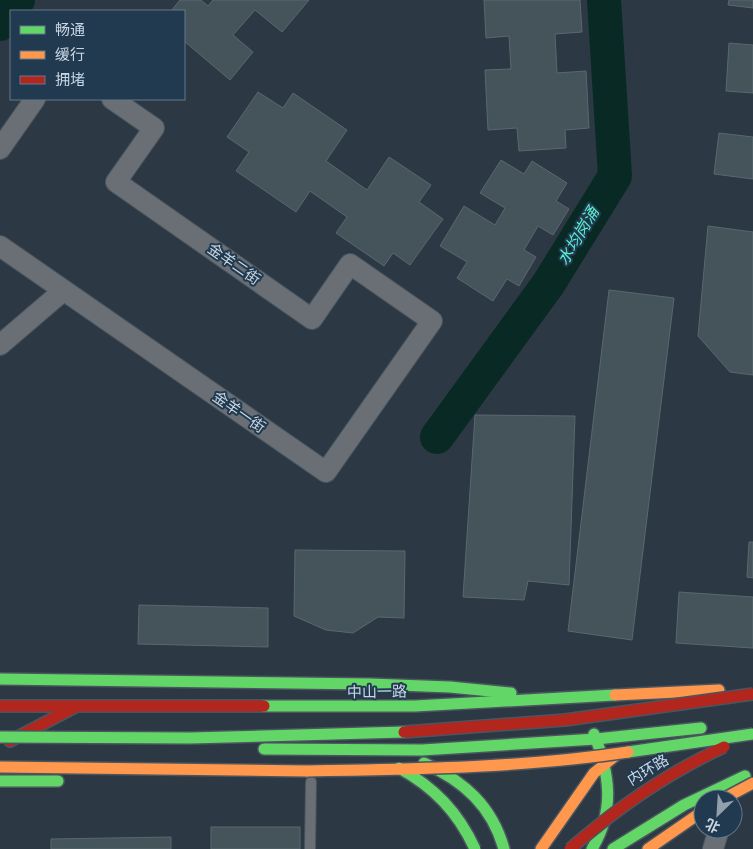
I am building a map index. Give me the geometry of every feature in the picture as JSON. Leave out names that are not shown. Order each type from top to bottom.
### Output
[{"type":"main road","points":[[0,679],[370,684],[475,689],[553,699],[575,711],[589,724],[596,739],[603,763],[610,791],[610,808],[592,849]]},
{"type":"main road","name":"中山一路","points":[[0,706],[395,707],[472,705],[753,688]]},
{"type":"main road","points":[[0,737],[201,739],[506,727],[598,718],[753,694]]},
{"type":"main road","points":[[0,748],[75,707]]},
{"type":"main road","points":[[541,849],[584,786],[603,763],[626,750],[753,724]]},
{"type":"main road","points":[[249,749],[422,750],[596,739],[701,728]]},
{"type":"main road","points":[[0,767],[308,770],[429,769],[590,758],[753,735]]},
{"type":"main road","name":"内环路","points":[[570,849],[616,809],[640,792],[706,755],[753,735]]},
{"type":"main road","points":[[201,739],[334,747],[387,762],[413,775],[445,799],[458,815],[475,849]]},
{"type":"main road","points":[[0,748],[219,749]]},
{"type":"main road","points":[[382,750],[431,766],[452,777],[487,807],[501,833],[504,849]]},
{"type":"main road","points":[[613,849],[684,805],[738,788],[753,773]]},
{"type":"main road","points":[[0,781],[71,781]]},
{"type":"main road","points":[[148,781],[354,782]]},
{"type":"main road","points":[[396,782],[446,787],[487,807]]},
{"type":"main road","points":[[648,849],[693,818]]},
{"type":"street","points":[[0,149],[34,100]]},
{"type":"street","name":"金羊二街","points":[[113,100],[154,128],[116,182],[312,319],[350,264],[432,321]]},
{"type":"street","name":"金羊一街","points":[[0,246],[326,472],[432,321]]},
{"type":"street","points":[[0,344],[63,291]]},
{"type":"lane","points":[[310,849],[311,782]]},
{"type":"building","points":[[180,0],[201,0],[208,6],[213,0],[309,0],[282,32],[255,10],[233,35],[253,52],[230,80],[185,42],[185,10],[172,10]]},
{"type":"building","points":[[484,0],[580,0],[582,32],[555,34],[557,73],[586,71],[589,128],[565,130],[566,148],[519,151],[517,128],[488,130],[485,70],[511,69],[509,36],[486,38]]},
{"type":"building","points":[[729,0],[753,0],[753,8],[728,5]]},
{"type":"building","points":[[729,43],[753,45],[753,93],[726,91]]},
{"type":"building","points":[[258,92],[283,108],[293,93],[347,130],[326,161],[367,190],[389,157],[431,185],[419,202],[443,219],[410,265],[393,253],[384,266],[336,233],[347,217],[310,191],[296,212],[236,171],[249,152],[227,137]]},
{"type":"building","points":[[719,133],[753,137],[753,179],[714,174]]},
{"type":"building","points":[[501,160],[524,174],[532,161],[567,183],[556,201],[569,209],[553,235],[538,226],[524,250],[536,257],[519,286],[507,279],[493,301],[457,278],[467,262],[440,246],[464,206],[495,225],[505,208],[480,193]]},
{"type":"building","points":[[708,226],[753,232],[753,375],[730,372],[698,336]]},
{"type":"building","points":[[609,290],[674,298],[632,640],[568,631]]},
{"type":"building","points":[[475,415],[575,416],[569,585],[528,581],[524,600],[463,597]]},
{"type":"building","points":[[749,542],[753,542],[753,578],[747,577]]},
{"type":"building","points":[[295,550],[405,551],[404,618],[378,617],[353,633],[326,630],[294,616]]},
{"type":"building","points":[[679,592],[753,597],[753,648],[676,643]]},
{"type":"building","points":[[139,605],[268,608],[268,647],[138,644]]},
{"type":"building","points":[[211,827],[300,827],[300,849],[211,849]]},
{"type":"building","points":[[171,837],[171,849],[51,849],[51,839]]},
{"type":"waterway","points":[[10,10],[18,0]]},
{"type":"waterway","name":"水均岗涌","points":[[437,437],[549,283],[615,176],[604,0]]},
{"type":"waterway","points":[[0,24],[10,11]]},
{"type":"traffic: fast","points":[[0,679],[370,684],[450,687],[511,693]]},
{"type":"traffic: fast","points":[[264,706],[415,706],[615,695]]},
{"type":"traffic: fast","points":[[264,749],[422,750],[596,739],[701,728]]},
{"type":"traffic: fast","points":[[0,737],[190,738],[404,732]]},
{"type":"traffic: fast","points":[[592,849],[604,821],[608,792],[604,764],[594,734]]},
{"type":"traffic: fast","points":[[628,752],[753,734]]},
{"type":"traffic: fast","points":[[424,763],[452,778],[474,797],[492,820],[504,849]]},
{"type":"traffic: fast","points":[[399,768],[423,783],[444,802],[461,823],[475,849]]},
{"type":"traffic: fast","points":[[613,849],[684,805],[745,776]]},
{"type":"traffic: fast","points":[[0,781],[58,781]]},
{"type":"traffic: slow","points":[[615,695],[719,690]]},
{"type":"traffic: slow","points":[[308,771],[508,765],[628,752]]},
{"type":"traffic: slow","points":[[541,849],[594,773],[615,756]]},
{"type":"traffic: slow","points":[[0,767],[308,771]]},
{"type":"traffic: slow","points":[[742,789],[753,783]]},
{"type":"traffic: slow","points":[[648,849],[693,818]]},
{"type":"traffic: jam","points":[[404,732],[565,720],[753,694]]},
{"type":"traffic: jam","points":[[0,706],[264,706]]},
{"type":"traffic: jam","points":[[10,741],[75,707]]},
{"type":"traffic: jam","points":[[570,849],[643,792],[682,768],[724,747]]}]
